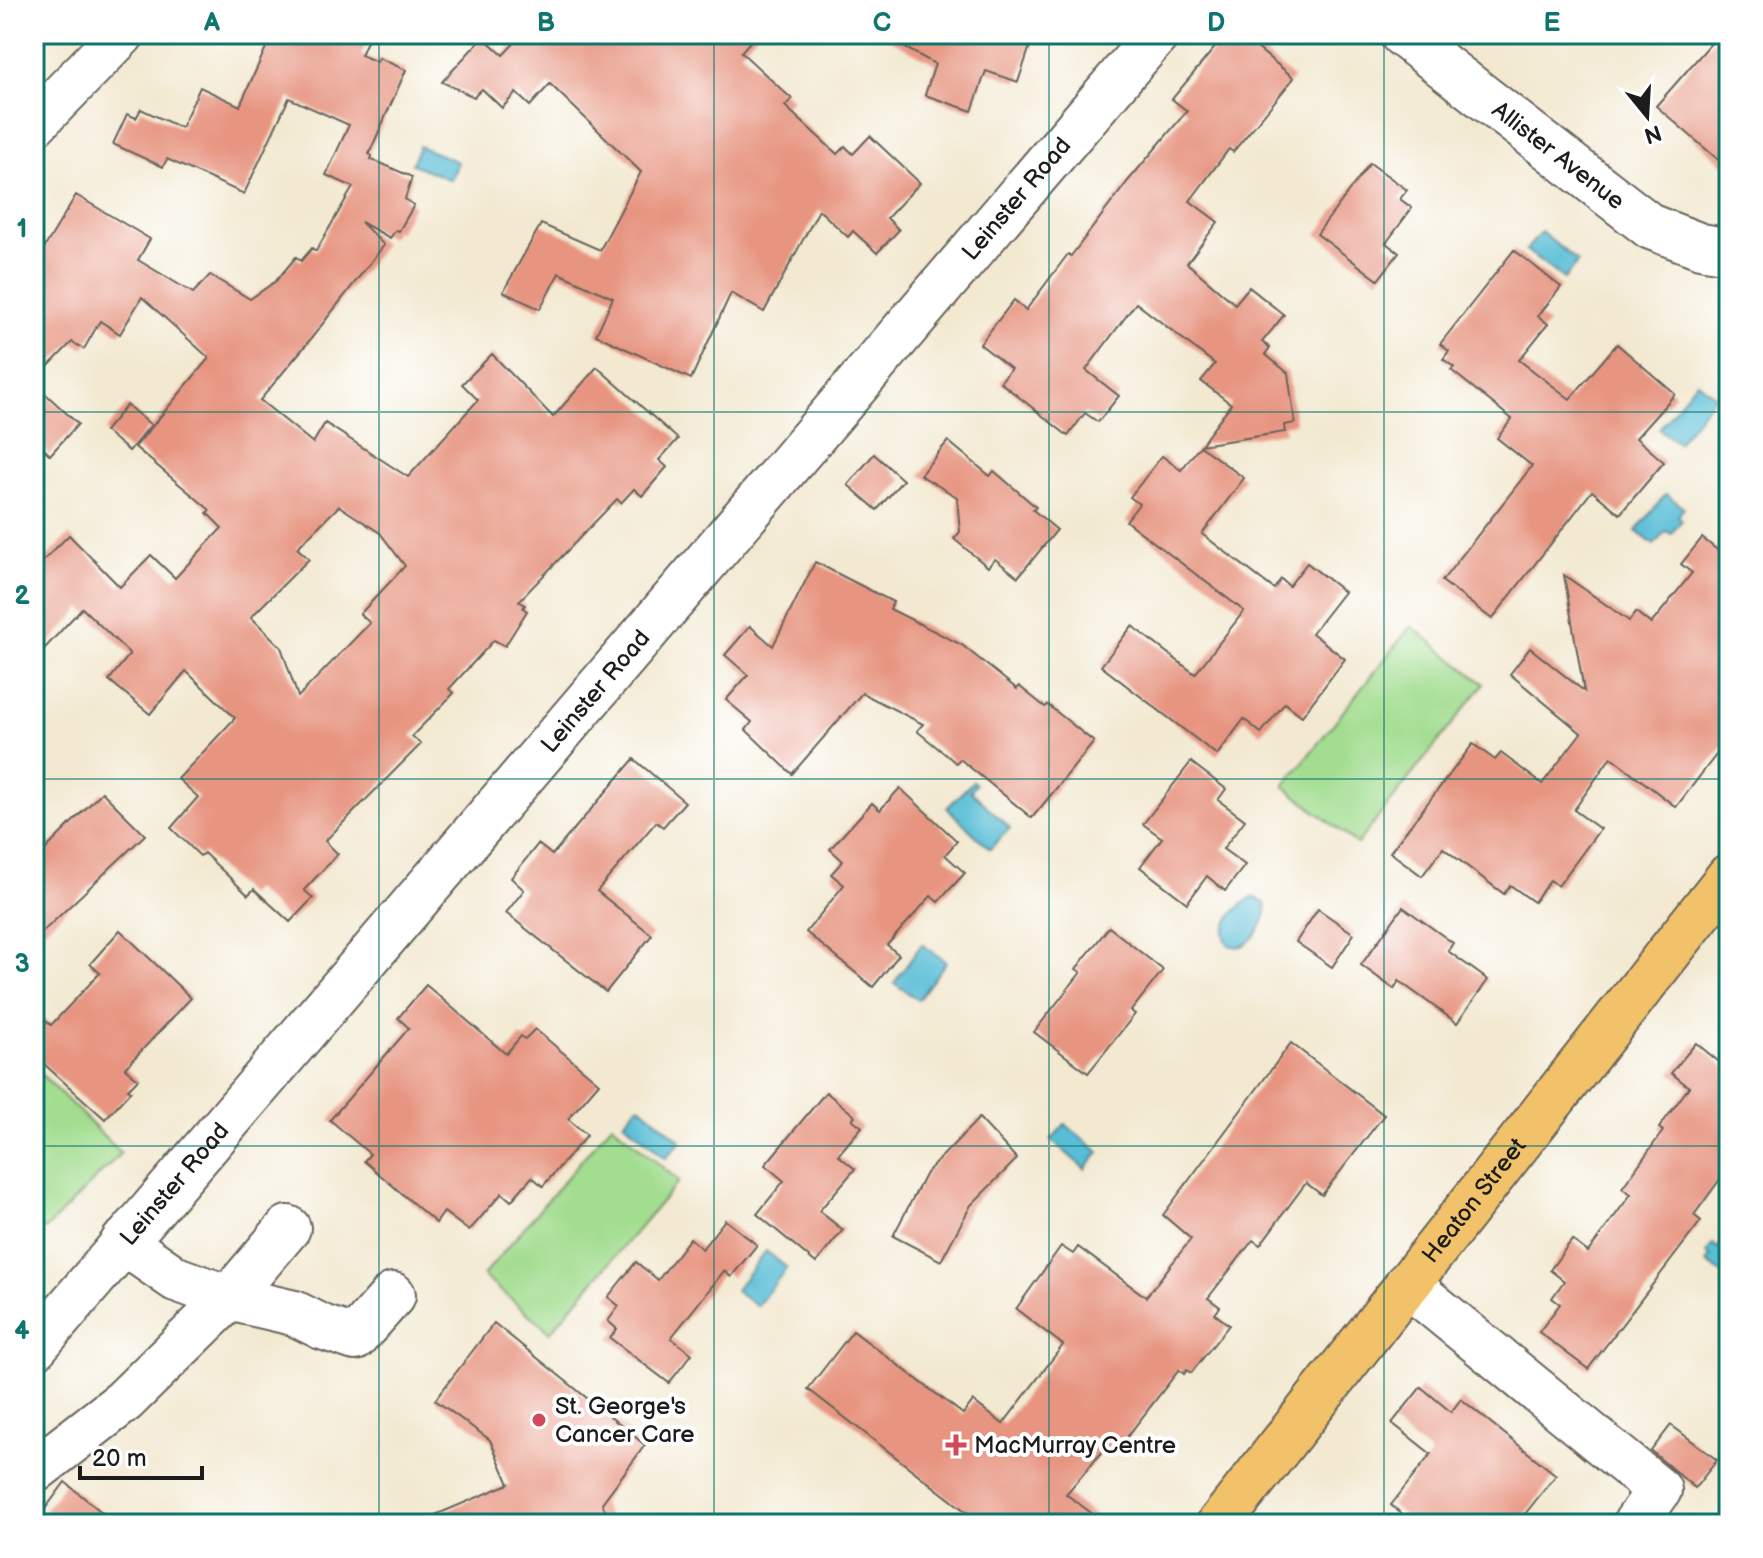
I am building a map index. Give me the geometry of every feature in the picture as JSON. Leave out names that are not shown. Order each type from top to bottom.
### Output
[{"type":"main road","name":"Heaton Street","points":[[1219,1524],[1729,876]]},
{"type":"street","points":[[34,124],[122,34]]},
{"type":"street","name":"Leinster Road","points":[[34,1348],[1157,34]]},
{"type":"street","name":"Allister Avenue","points":[[1402,34],[1651,227],[1701,246],[1729,251]]},
{"type":"street","points":[[34,1471],[124,1401],[229,1298],[288,1228]]},
{"type":"street","points":[[123,1242],[176,1279],[229,1298],[294,1313],[355,1338],[393,1295]]},
{"type":"street","points":[[1407,1284],[1659,1490],[1635,1524]]},
{"type":"green space","points":[[1411,626],[1484,684],[1357,844],[1284,786]]},
{"type":"green space","points":[[34,1067],[121,1153],[45,1230],[34,1219]]},
{"type":"green space","points":[[612,1124],[679,1181],[550,1332],[483,1276]]},
{"type":"water","points":[[419,146],[458,162],[451,180],[412,164]]},
{"type":"water","points":[[1541,232],[1578,262],[1564,279],[1526,250]]},
{"type":"water","points":[[1697,381],[1715,396],[1678,443],[1659,429]]},
{"type":"water","points":[[1666,494],[1684,508],[1678,516],[1682,520],[1671,534],[1666,531],[1654,545],[1636,531]]},
{"type":"water","points":[[973,781],[976,784],[971,791],[1010,828],[990,849],[947,808]]},
{"type":"water","points":[[1254,897],[1265,903],[1266,908],[1260,928],[1247,943],[1239,947],[1229,945],[1225,932],[1230,918],[1241,905]]},
{"type":"water","points":[[922,944],[946,962],[918,1000],[894,983]]},
{"type":"water","points":[[639,1105],[681,1141],[666,1158],[624,1122]]},
{"type":"water","points":[[1065,1124],[1099,1152],[1085,1169],[1051,1140]]},
{"type":"water","points":[[1723,1243],[1729,1247],[1729,1279],[1707,1262],[1711,1257],[1706,1253],[1713,1244],[1718,1248]]},
{"type":"water","points":[[766,1251],[787,1268],[757,1306],[735,1290]]},
{"type":"building","points":[[272,34],[370,34],[361,55],[377,62],[379,58],[406,70],[369,154],[371,159],[412,177],[405,199],[414,205],[399,231],[396,230],[390,238],[361,222],[384,245],[260,400],[313,443],[325,423],[408,477],[478,400],[462,384],[492,354],[553,417],[597,367],[678,439],[659,460],[667,467],[642,496],[634,489],[621,503],[617,499],[519,601],[527,611],[505,646],[494,640],[449,689],[454,693],[412,736],[421,744],[325,841],[338,854],[304,890],[313,898],[290,922],[254,889],[248,895],[204,853],[200,856],[171,828],[198,797],[178,779],[235,718],[186,671],[150,714],[109,680],[130,654],[82,608],[34,660],[34,570],[69,535],[120,587],[151,555],[175,578],[222,528],[207,513],[210,510],[135,447],[209,358],[142,297],[120,334],[100,321],[84,349],[72,342],[34,381],[34,265],[76,195],[150,239],[138,260],[193,293],[210,275],[250,299],[276,281],[296,257],[301,261],[312,248],[316,251],[353,187],[326,175],[349,125],[289,98],[244,194],[167,159],[163,167],[113,144],[127,114],[136,118],[141,109],[181,128],[200,87],[240,106]],"holes":[[[339,506],[380,533],[405,566],[360,614],[370,623],[298,697],[281,647],[251,617],[309,559],[297,548]]]},
{"type":"building","points":[[523,34],[757,34],[741,52],[792,99],[785,106],[837,154],[845,146],[853,154],[870,136],[920,183],[887,218],[899,230],[877,253],[853,231],[848,237],[819,210],[764,312],[731,293],[691,379],[596,335],[613,298],[559,273],[540,309],[503,292],[541,224],[600,250],[641,172],[550,84],[530,106],[516,93],[502,108],[482,89],[474,97],[442,82],[483,37],[503,55]]},
{"type":"building","points":[[880,34],[1034,34],[1018,82],[986,71],[972,111],[925,95],[935,64]]},
{"type":"building","points":[[1226,34],[1240,34],[1294,78],[1233,152],[1229,149],[1190,201],[1218,222],[1187,263],[1235,304],[1249,287],[1284,315],[1262,342],[1270,348],[1265,354],[1288,373],[1295,423],[1284,425],[1285,432],[1201,445],[1231,404],[1201,381],[1215,364],[1136,303],[1086,370],[1119,396],[1098,422],[1085,413],[1068,436],[1000,382],[1011,369],[980,344],[1014,300],[1026,310],[1068,254],[1071,256],[1187,111],[1172,99]]},
{"type":"building","points":[[1719,34],[1729,34],[1729,169],[1656,106]]},
{"type":"building","points":[[1370,163],[1407,190],[1400,199],[1412,208],[1386,243],[1399,253],[1378,280],[1317,234]]},
{"type":"building","points":[[1514,250],[1561,287],[1538,316],[1548,324],[1519,360],[1570,399],[1617,344],[1675,394],[1636,438],[1664,462],[1620,514],[1592,491],[1492,619],[1442,581],[1532,466],[1497,438],[1512,419],[1451,370],[1454,367],[1443,359],[1449,351],[1440,344]]},
{"type":"building","points":[[34,383],[78,424],[50,455],[34,439]]},
{"type":"building","points":[[127,405],[151,425],[129,451],[105,431]]},
{"type":"building","points":[[948,441],[990,476],[994,471],[1036,507],[1033,510],[1057,530],[1018,577],[995,559],[988,567],[954,539],[960,532],[957,497],[920,475]]},
{"type":"building","points":[[1200,446],[1244,478],[1202,534],[1274,589],[1281,579],[1289,586],[1307,563],[1344,592],[1312,633],[1345,659],[1302,716],[1285,703],[1261,733],[1244,719],[1217,755],[1101,666],[1132,626],[1195,674],[1244,611],[1126,521],[1139,504],[1130,497],[1162,456],[1181,470]]},
{"type":"building","points":[[874,454],[903,480],[877,510],[848,485]]},
{"type":"building","points":[[1702,538],[1729,559],[1729,738],[1676,807],[1611,757],[1574,810],[1600,829],[1558,886],[1550,880],[1534,902],[1510,885],[1504,894],[1443,848],[1422,876],[1390,852],[1473,744],[1495,760],[1501,753],[1542,784],[1581,733],[1510,674],[1530,648],[1584,691],[1564,575],[1629,621],[1636,612],[1651,624],[1692,573],[1681,564]]},
{"type":"building","points":[[815,562],[893,602],[890,609],[962,645],[1017,689],[1019,686],[1045,707],[1048,705],[1094,742],[1032,818],[960,759],[956,763],[917,731],[923,724],[862,693],[792,774],[746,730],[752,722],[726,700],[748,675],[725,655],[750,626],[773,646]]},
{"type":"building","points":[[634,759],[685,802],[663,827],[656,822],[597,891],[652,935],[606,992],[506,913],[524,890],[511,878],[538,844],[552,855]]},
{"type":"building","points":[[1191,762],[1226,789],[1218,800],[1245,820],[1223,849],[1245,865],[1225,891],[1207,876],[1187,903],[1140,867],[1162,838],[1143,824]]},
{"type":"building","points":[[900,788],[957,841],[945,855],[965,873],[938,902],[931,896],[887,945],[899,955],[873,987],[806,932],[844,885],[831,874],[843,861],[830,849],[872,803],[880,810]]},
{"type":"building","points":[[102,792],[145,835],[34,940],[34,861]]},
{"type":"building","points":[[1403,907],[1453,943],[1448,951],[1488,980],[1457,1023],[1399,981],[1394,989],[1361,965]]},
{"type":"building","points":[[1318,909],[1354,934],[1332,967],[1296,942]]},
{"type":"building","points":[[1109,927],[1163,970],[1131,1011],[1135,1014],[1088,1073],[1034,1032],[1081,972],[1076,969]]},
{"type":"building","points":[[120,930],[191,998],[125,1068],[138,1079],[105,1119],[34,1055],[34,1010],[51,1025],[100,973],[90,964]]},
{"type":"building","points":[[426,985],[506,1054],[521,1036],[525,1039],[535,1029],[599,1083],[568,1119],[587,1135],[543,1186],[532,1177],[511,1201],[502,1193],[469,1231],[444,1212],[436,1223],[364,1161],[370,1154],[330,1120],[409,1028],[398,1018]]},
{"type":"building","points":[[1291,1043],[1384,1115],[1322,1195],[1306,1183],[1260,1245],[1253,1240],[1208,1298],[1220,1307],[1215,1314],[1229,1325],[1191,1373],[1187,1370],[1184,1374],[1179,1370],[1116,1451],[1108,1445],[1066,1494],[1106,1524],[982,1524],[808,1389],[853,1331],[963,1414],[973,1401],[1003,1424],[1063,1345],[1016,1309],[1061,1246],[1073,1254],[1078,1247],[1146,1297],[1191,1239],[1163,1215]]},
{"type":"building","points":[[1696,1043],[1729,1070],[1729,1167],[1694,1215],[1701,1221],[1588,1369],[1539,1332],[1560,1304],[1552,1298],[1564,1281],[1550,1270],[1572,1240],[1588,1252],[1631,1194],[1622,1188],[1663,1131],[1659,1128],[1689,1087],[1671,1073]]},
{"type":"building","points":[[826,1092],[855,1116],[852,1119],[862,1127],[838,1155],[855,1169],[819,1211],[843,1230],[816,1263],[757,1214],[784,1181],[765,1165]]},
{"type":"building","points":[[979,1118],[1017,1159],[971,1205],[941,1261],[893,1236],[926,1173]]},
{"type":"building","points":[[725,1220],[757,1245],[731,1277],[724,1271],[671,1338],[692,1354],[669,1383],[610,1338],[617,1329],[608,1321],[619,1306],[608,1297],[636,1262],[658,1280],[690,1238],[702,1249]]},
{"type":"building","name":"St. George's Cancer Care","points":[[494,1323],[645,1445],[602,1503],[611,1524],[414,1524],[509,1484],[490,1440],[435,1400]]},
{"type":"building","points":[[1421,1387],[1451,1412],[1461,1399],[1556,1475],[1517,1524],[1414,1524],[1391,1505],[1431,1454],[1392,1423]]},
{"type":"building","points":[[1671,1425],[1717,1460],[1695,1488],[1651,1451]]},
{"type":"building","points":[[65,1482],[116,1524],[34,1524]]},
{"type":"place","name":"St. George's Cancer Care","points":[[539,1420]]},
{"type":"place","name":"MacMurray Centre","points":[[956,1445]]}]
